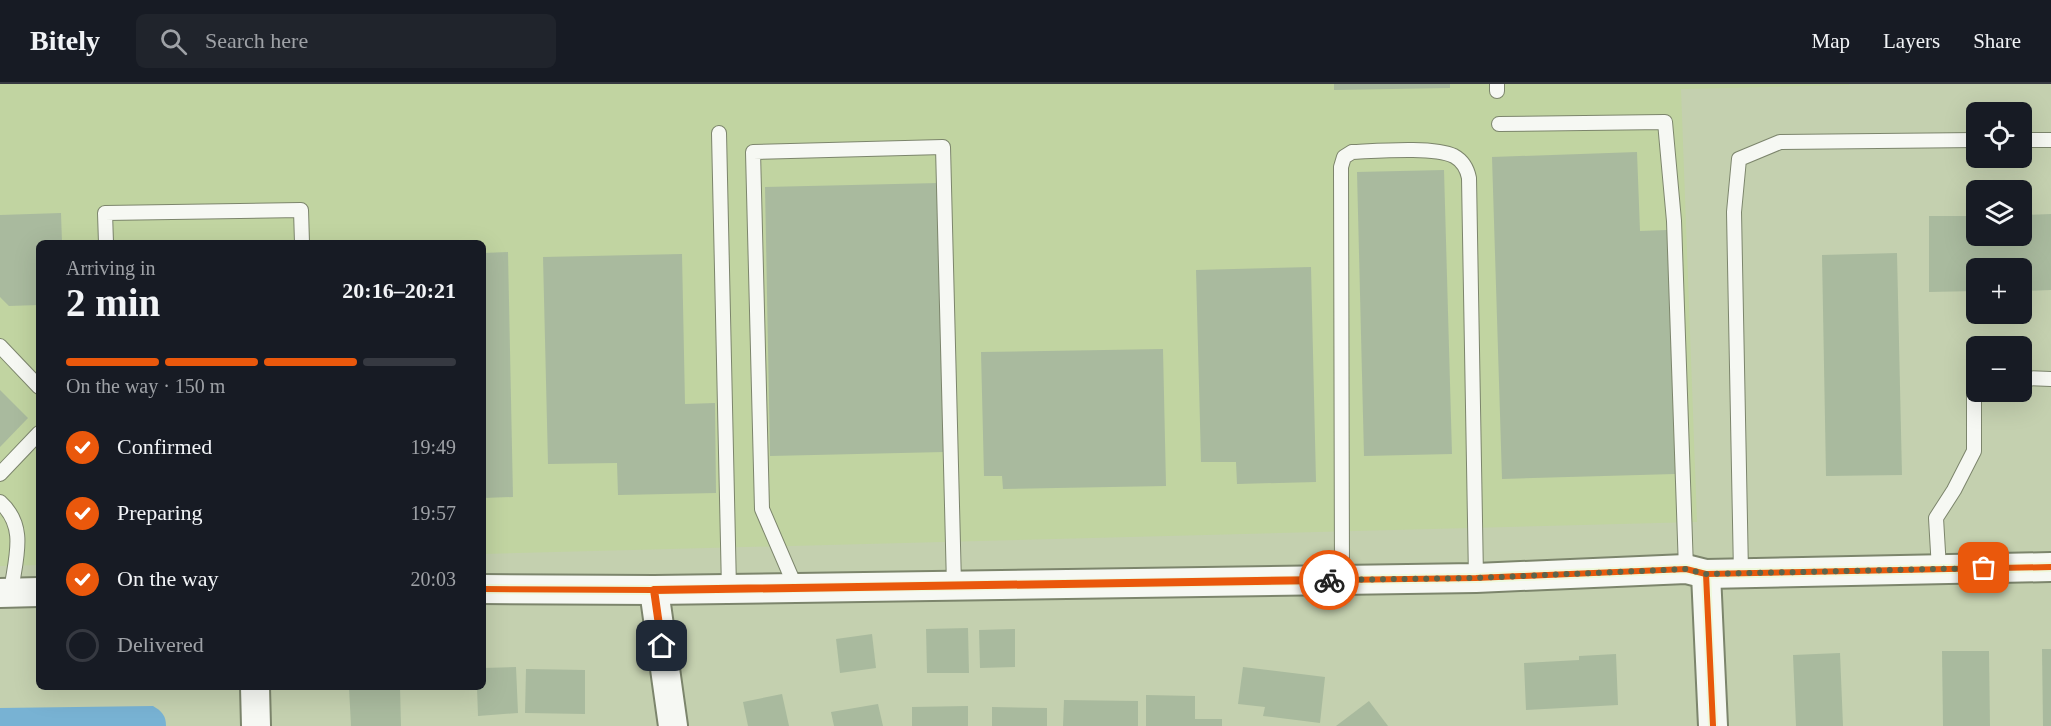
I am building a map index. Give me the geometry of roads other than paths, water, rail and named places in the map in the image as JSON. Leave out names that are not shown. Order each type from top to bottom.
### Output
[{"type":"street","points":[[486,589],[729,589],[1476,578],[1696,571],[1741,573],[2051,567]]},
{"type":"street","points":[[1696,571],[1713,726]]},
{"type":"street","points":[[654,590],[673,726]]},
{"type":"street","points":[[255,690],[256,726]]},
{"type":"lane","points":[[1499,124],[1665,122],[1674,221],[1696,571]]},
{"type":"lane","points":[[719,133],[729,589]]},
{"type":"lane","points":[[1741,573],[1734,212],[1739,159],[1780,142],[1966,140]]},
{"type":"lane","points":[[2032,140],[2051,140]]},
{"type":"lane","points":[[796,588],[762,509],[753,152],[943,147],[954,585]]},
{"type":"lane","points":[[1342,579],[1341,167],[1344,157],[1352,152],[1441,151],[1455,156],[1466,167],[1469,178],[1476,578]]},
{"type":"lane","points":[[106,240],[105,213],[301,210],[302,240]]},
{"type":"lane","points":[[0,346],[36,384]]},
{"type":"lane","points":[[2032,378],[2051,379]]},
{"type":"lane","points":[[1939,569],[1936,518],[1954,490],[1974,451],[1974,402]]},
{"type":"lane","points":[[0,474],[36,436]]},
{"type":"lane","points":[[0,502],[9,510],[19,532],[17,592]]},
{"type":"water","points":[[153,706],[163,714],[166,726],[0,726],[0,708]]}]
